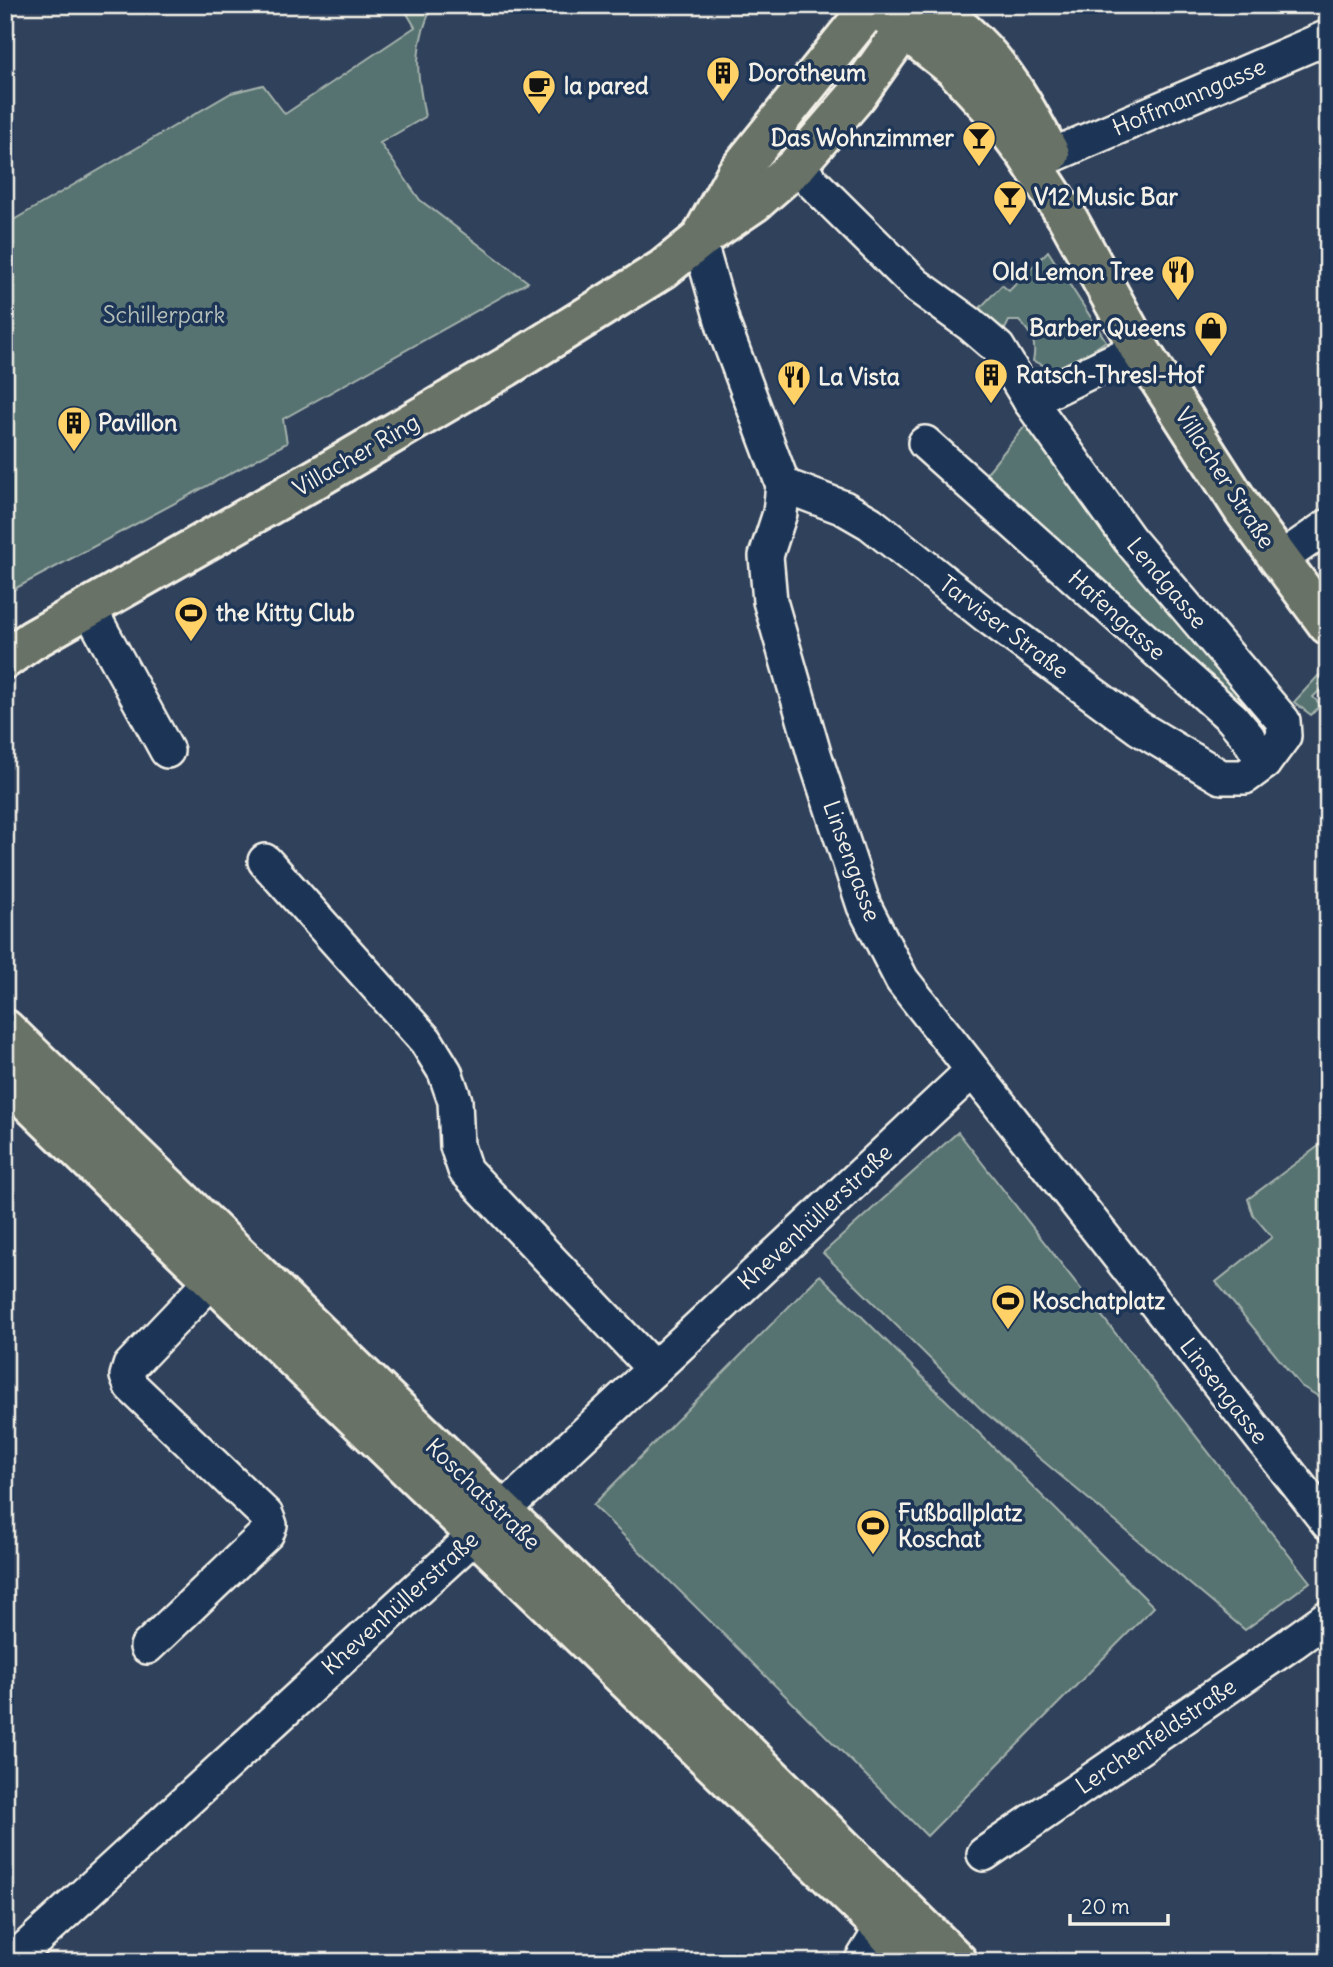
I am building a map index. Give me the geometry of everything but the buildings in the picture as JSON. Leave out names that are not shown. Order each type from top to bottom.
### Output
[{"type":"main road","points":[[873,5],[920,13]]},
{"type":"main road","name":"Villacher Ring","points":[[699,240],[736,174],[873,5]]},
{"type":"main road","name":"Villacher Ring","points":[[5,659],[32,640],[506,367],[663,269],[699,240],[755,202],[796,166],[857,95],[920,13]]},
{"type":"main road","name":"Villacher Straße","points":[[920,13],[954,68],[991,108],[1026,154],[1066,217],[1139,348],[1244,511],[1328,625]]},
{"type":"main road","name":"Villacher Straße","points":[[920,13],[976,43],[1010,85],[1030,115],[1051,156],[1066,217]]},
{"type":"main road","name":"Koschatstraße","points":[[5,1029],[489,1522],[913,1962]]},
{"type":"main road","name":"Koschatstraße","points":[[5,1079],[213,1279],[489,1522],[958,1962]]},
{"type":"street","name":"Hoffmanngasse","points":[[1051,156],[1328,37]]},
{"type":"street","name":"Lendgasse","points":[[796,166],[916,285],[998,348],[1030,401],[1129,539],[1283,721],[1284,736],[1264,763]]},
{"type":"street","name":"Linsengasse","points":[[699,240],[724,327],[783,485],[780,513],[766,556],[770,601],[815,757],[864,906],[902,980],[1328,1523]]},
{"type":"street","points":[[1030,401],[1139,348]]},
{"type":"street","name":"Hafengasse","points":[[925,443],[1232,718],[1264,763]]},
{"type":"street","name":"Tarviser Straße","points":[[783,485],[844,508],[870,523],[987,616],[1139,728],[1221,777],[1245,777],[1264,763]]},
{"type":"street","points":[[1279,560],[1328,526]]},
{"type":"street","points":[[89,608],[167,751]]},
{"type":"street","points":[[265,861],[426,1041],[445,1072],[455,1101],[457,1146],[465,1170],[653,1369]]},
{"type":"street","name":"Khevenhüllerstraße","points":[[11,1962],[489,1522],[972,1071]]},
{"type":"street","points":[[148,1647],[267,1533],[270,1525],[266,1515],[131,1386],[127,1376],[130,1366],[213,1279]]},
{"type":"street","name":"Lerchenfeldstraße","points":[[984,1854],[1328,1617]]},
{"type":"street","points":[[862,1961],[880,1925]]},
{"type":"green space","name":"Schillerpark","points":[[402,5],[433,5],[422,34],[418,60],[425,117],[380,143],[420,200],[528,282],[283,419],[287,443],[5,594],[5,225],[231,93],[263,85],[285,114],[415,27]]},
{"type":"green space","points":[[1048,251],[1106,341],[1060,372],[1033,361],[1032,339],[1019,321],[1009,321],[1001,337],[977,311],[1002,285],[1009,291]]},
{"type":"green space","points":[[1029,421],[1260,715],[1253,725],[981,480]]},
{"type":"green space","points":[[1319,675],[1328,684],[1328,692],[1323,687],[1313,697],[1321,705],[1311,715],[1294,702]]},
{"type":"green space","name":"Koschatplatz","points":[[958,1132],[1310,1582],[1245,1630],[982,1410],[823,1253]]},
{"type":"green space","points":[[1328,1139],[1328,1402],[1301,1386],[1216,1282],[1272,1237],[1253,1215],[1248,1199]]},
{"type":"green space","name":"Fußballplatz Koschat","points":[[820,1275],[1154,1607],[927,1836],[593,1505]]},
{"type":"place","name":"Dorotheum","points":[[723,103]]},
{"type":"place","name":"la pared","points":[[539,116]]},
{"type":"place","name":"Das Wohnzimmer","points":[[979,168]]},
{"type":"place","name":"V12 Music Bar","points":[[1010,227]]},
{"type":"place","name":"Old Lemon Tree","points":[[1178,302]]},
{"type":"place","name":"Barber Queens","points":[[1211,358]]},
{"type":"place","name":"Ratsch-Thresl-Hof","points":[[991,405]]},
{"type":"place","name":"La Vista","points":[[794,407]]},
{"type":"place","name":"Pavillon","points":[[74,453]]},
{"type":"place","name":"the Kitty Club","points":[[191,643]]},
{"type":"place","name":"Koschatplatz","points":[[1008,1331]]},
{"type":"place","name":"Fußballplatz Koschat","points":[[873,1556]]}]
